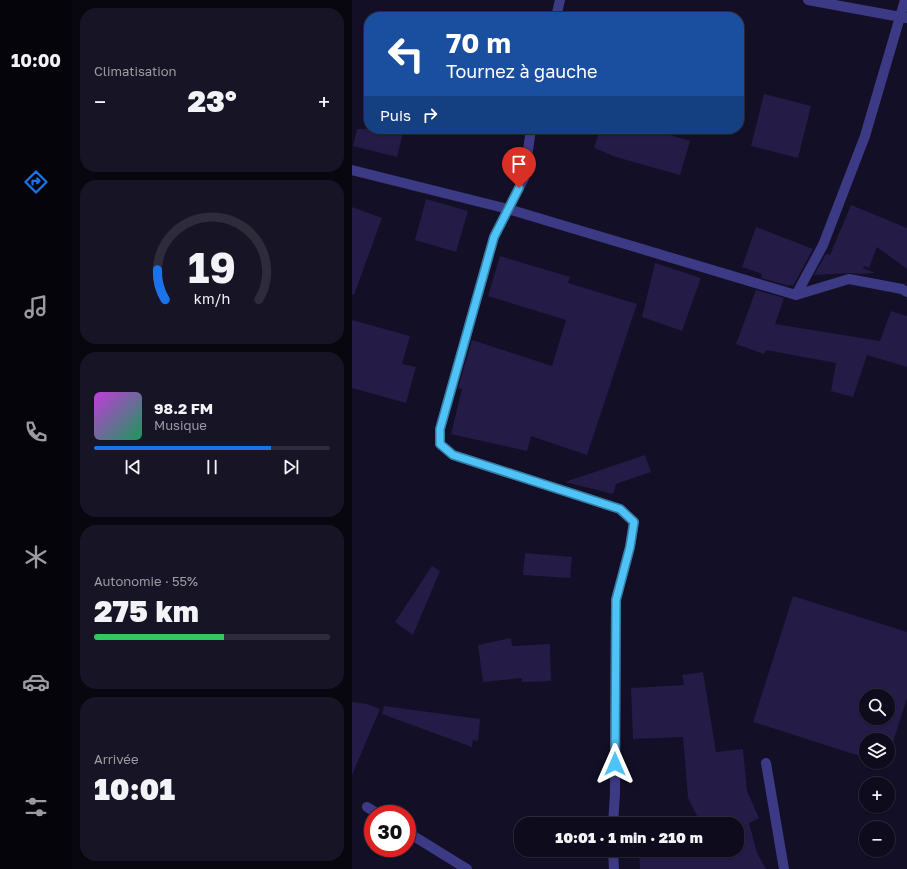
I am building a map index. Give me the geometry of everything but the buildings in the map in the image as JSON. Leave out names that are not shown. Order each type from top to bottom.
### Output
[{"type":"street","points":[[557,12],[560,0]]},
{"type":"street","points":[[808,0],[904,17]]},
{"type":"street","points":[[796,295],[822,245],[865,136],[904,17],[905,0]]},
{"type":"street","points":[[530,134],[524,178],[494,237],[440,429],[440,444],[453,455],[620,509],[634,522],[630,547],[616,600],[615,794],[613,817]]},
{"type":"street","points":[[352,170],[508,209],[796,295],[849,278],[902,289],[907,292]]},
{"type":"street","points":[[766,763],[784,869]]},
{"type":"street","points":[[416,838],[467,869]]},
{"type":"street","points":[[613,857],[614,869]]},
{"type":"route","points":[[519,188],[494,237],[440,429],[440,444],[453,455],[620,509],[634,522],[630,547],[616,600],[615,764]]}]
